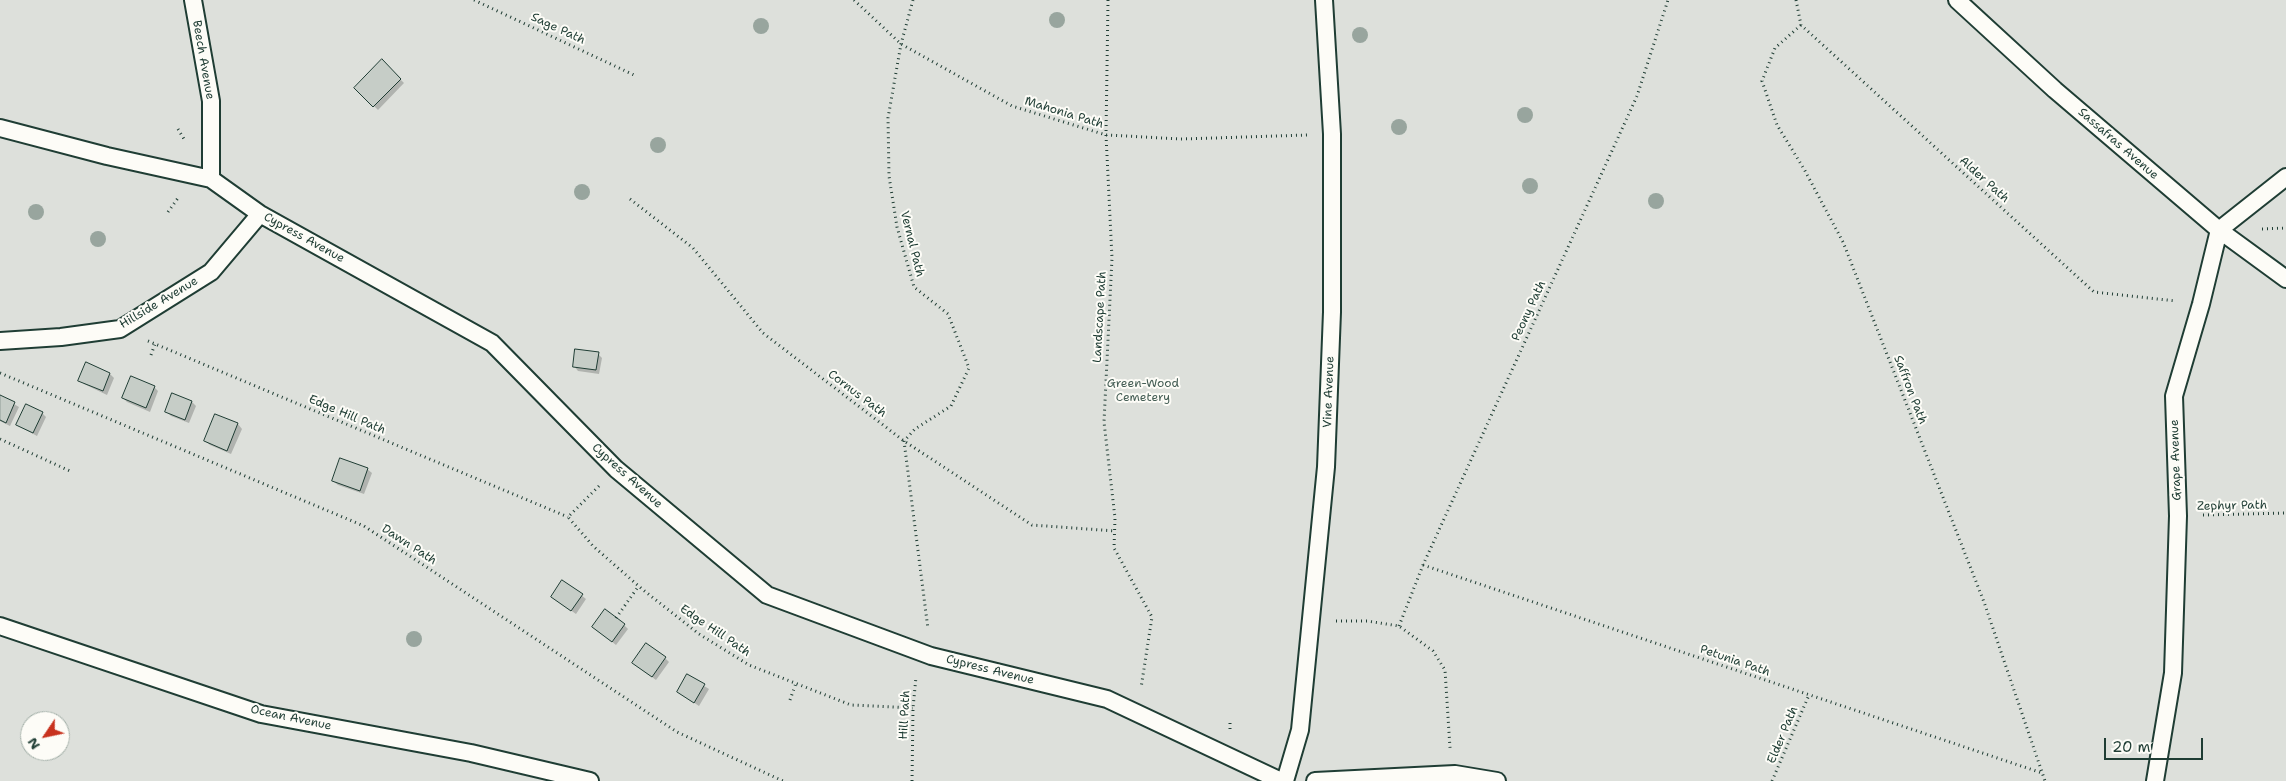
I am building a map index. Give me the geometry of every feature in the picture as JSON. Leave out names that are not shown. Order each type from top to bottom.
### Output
[{"type":"lane","name":"Beech Avenue","points":[[193,0],[211,101],[211,179]]},
{"type":"lane","name":"Vine Avenue","points":[[1285,781],[1300,730],[1326,467],[1332,312],[1332,134],[1324,0]]},
{"type":"lane","name":"Sassafras Avenue","points":[[1957,0],[2055,90],[2219,230],[2286,279]]},
{"type":"lane","name":"Cypress Avenue","points":[[0,128],[107,156],[211,179],[260,214],[492,343],[616,469],[768,595],[931,656],[1107,699],[1281,781]]},
{"type":"lane","points":[[2219,230],[2286,177]]},
{"type":"lane","name":"Hillside Avenue","points":[[0,341],[62,337],[120,328],[211,272],[260,214]]},
{"type":"lane","name":"Grape Avenue","points":[[2155,781],[2173,673],[2178,516],[2174,396],[2201,304],[2219,230]]},
{"type":"lane","name":"Ocean Avenue","points":[[0,626],[261,714],[471,753],[590,781]]},
{"type":"lane","points":[[1315,781],[1452,774],[1497,781]]},
{"type":"path","name":"Sage Path","points":[[474,0],[634,75]]},
{"type":"path","name":"Mahonia Path","points":[[854,0],[901,44],[1012,106],[1106,135],[1201,139],[1332,134]]},
{"type":"path","name":"Vernal Path","points":[[904,441],[915,429],[951,406],[969,368],[948,314],[914,287],[897,227],[890,176],[888,118],[901,44],[913,0]]},
{"type":"path","name":"Landscape Path","points":[[1108,0],[1106,135],[1112,258],[1104,422],[1115,518],[1114,548],[1152,617],[1137,713]]},
{"type":"path","name":"Peony Path","points":[[1399,626],[1423,565],[1637,96],[1668,0]]},
{"type":"path","points":[[1796,0],[1801,25]]},
{"type":"path","name":"Alder Path","points":[[1801,25],[2094,292],[2201,304]]},
{"type":"path","name":"Saffron Path","points":[[1801,25],[1775,48],[1762,81],[1777,125],[1804,169],[1843,242],[1984,602],[2045,781]]},
{"type":"path","name":"Cornus Path","points":[[630,199],[693,248],[763,333],[904,441],[1032,524],[1114,531]]},
{"type":"path","name":"Edge Hill Path","points":[[120,328],[568,517],[593,546],[638,587],[699,634],[749,665],[851,704],[913,708]]},
{"type":"path","points":[[151,355],[155,344]]},
{"type":"path","name":"Dawn Path","points":[[0,374],[364,526],[676,732],[783,781]]},
{"type":"path","points":[[0,439],[70,471]]},
{"type":"path","points":[[904,441],[931,656]]},
{"type":"path","points":[[568,517],[616,469]]},
{"type":"path","name":"Zephyr Path","points":[[2178,516],[2286,514]]},
{"type":"path","name":"Petunia Path","points":[[1423,565],[2042,773]]},
{"type":"path","points":[[616,618],[638,587]]},
{"type":"path","points":[[1311,621],[1367,621],[1399,626],[1432,651],[1445,670],[1452,774]]},
{"type":"path","name":"Hill Path","points":[[912,781],[913,708],[916,675],[931,656]]},
{"type":"path","points":[[790,700],[796,683]]},
{"type":"path","name":"Elder Path","points":[[1772,781],[1809,695]]},
{"type":"green space","name":"Green-Wood Cemetery","points":[[0,0],[2286,0],[2286,781],[0,781]]},
{"type":"building","points":[[382,59],[401,79],[373,107],[354,88]]},
{"type":"building","points":[[575,349],[599,352],[596,370],[573,367]]},
{"type":"building","points":[[86,362],[110,373],[103,391],[78,381]]},
{"type":"building","points":[[131,376],[155,386],[146,408],[122,398]]},
{"type":"building","points":[[172,393],[192,401],[185,420],[165,412]]},
{"type":"building","points":[[0,395],[15,402],[6,423],[0,420]]},
{"type":"building","points":[[26,404],[43,412],[33,433],[16,425]]},
{"type":"building","points":[[215,414],[238,423],[227,451],[204,441]]},
{"type":"building","points":[[340,458],[368,468],[360,491],[332,481]]},
{"type":"building","points":[[562,580],[583,594],[571,611],[551,597]]},
{"type":"building","points":[[605,609],[625,624],[612,642],[592,627]]},
{"type":"building","points":[[646,643],[666,657],[652,677],[632,663]]},
{"type":"building","points":[[687,674],[705,684],[694,703],[677,692]]}]
